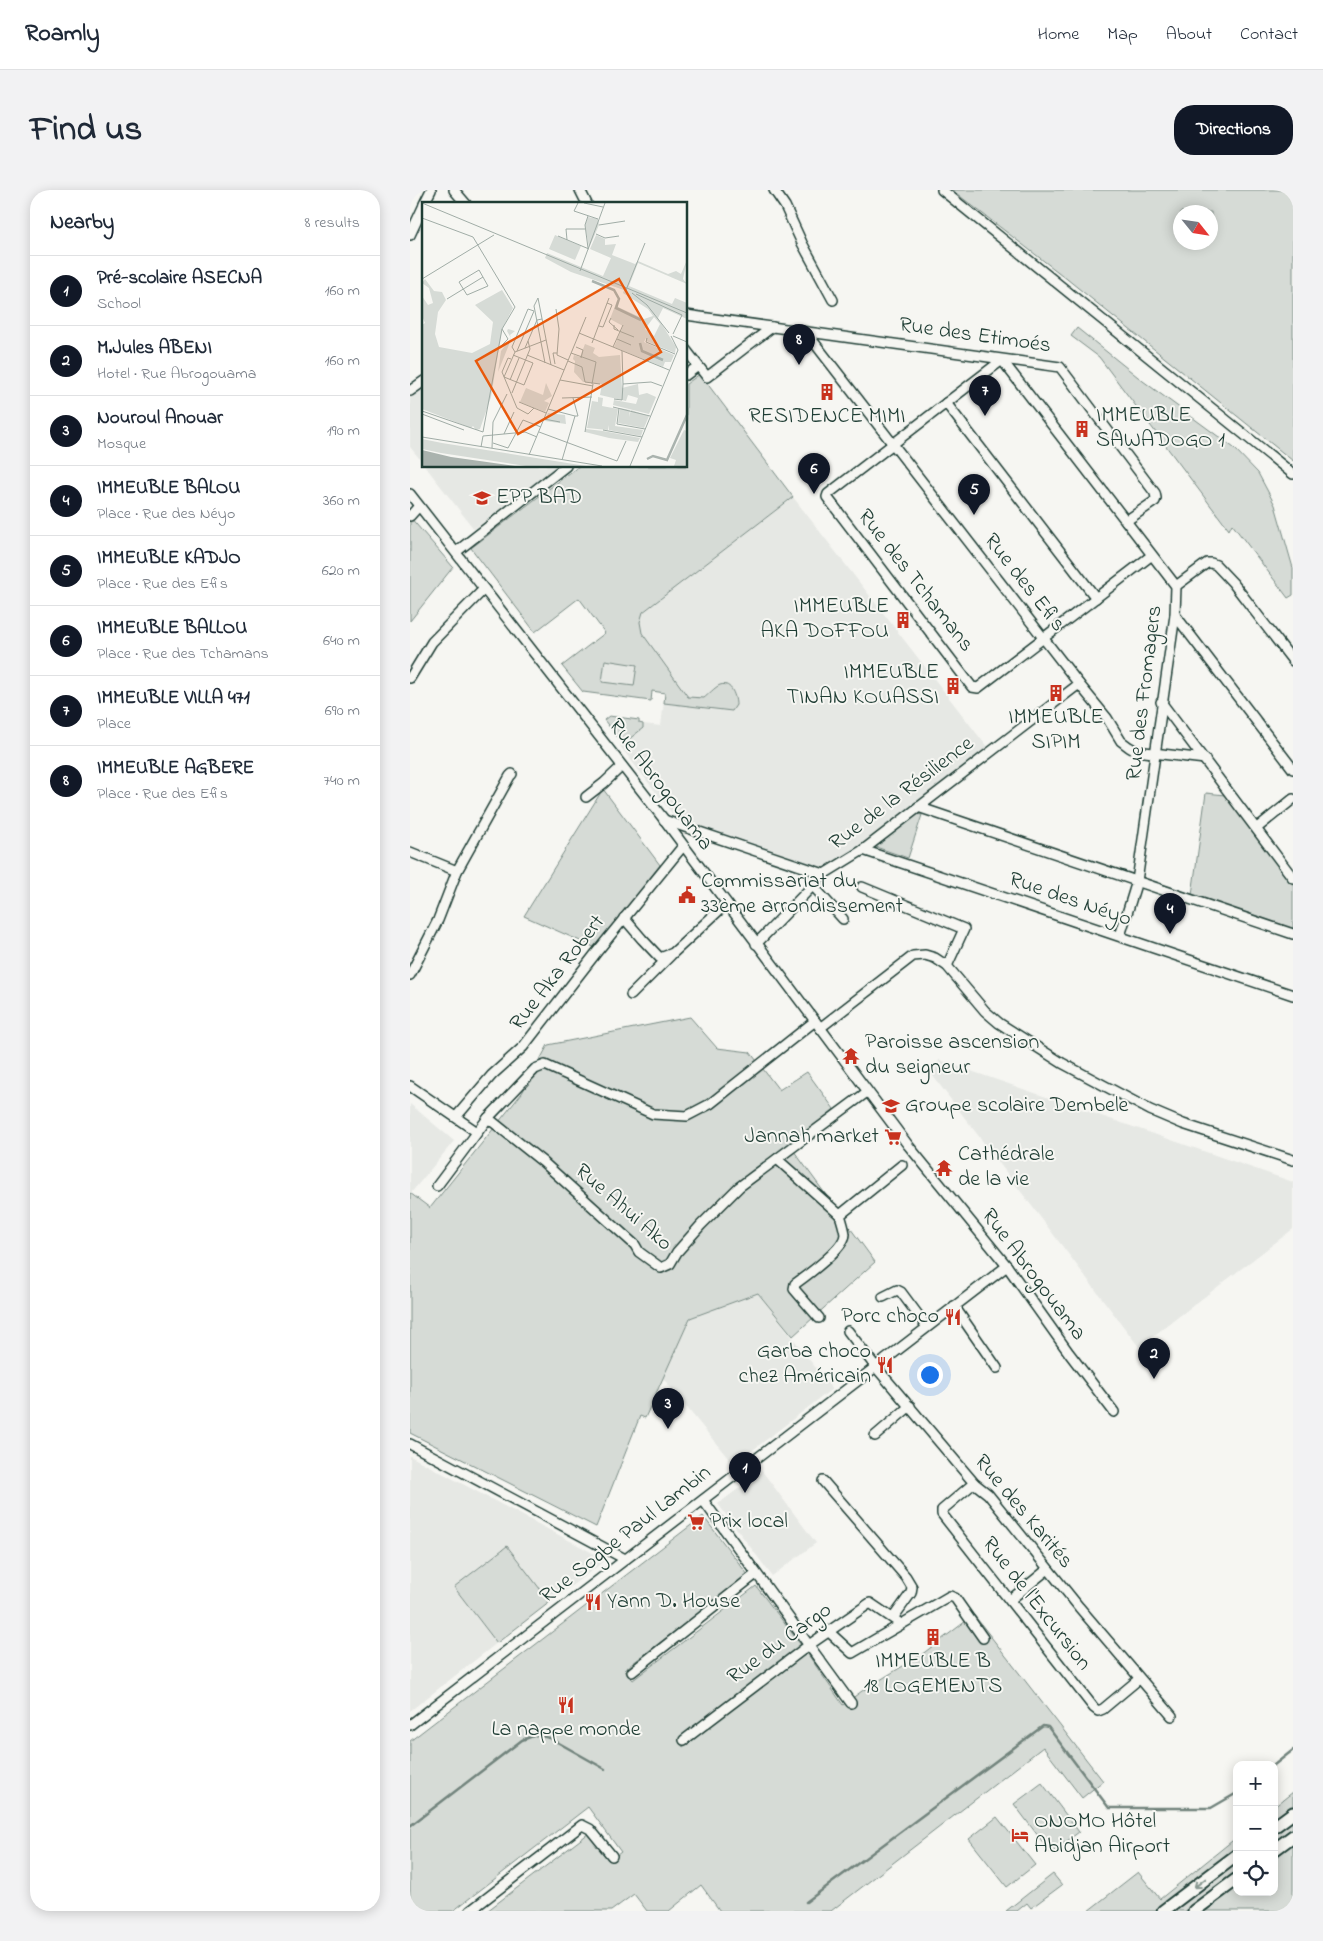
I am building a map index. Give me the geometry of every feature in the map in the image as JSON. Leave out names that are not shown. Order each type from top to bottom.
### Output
[{"type":"main road","points":[[1278,1824],[1293,1813]]},
{"type":"main road","points":[[1278,1847],[1293,1836]]},
{"type":"main road","points":[[1163,1911],[1233,1858]]},
{"type":"main road","points":[[1194,1911],[1233,1882]]},
{"type":"street","points":[[425,202],[431,190]]},
{"type":"street","points":[[454,190],[464,202]]},
{"type":"street","points":[[580,190],[586,202]]},
{"type":"street","points":[[774,190],[785,206],[802,243],[833,300]]},
{"type":"street","points":[[942,190],[1293,474]]},
{"type":"street","points":[[410,235],[422,208]]},
{"type":"street","name":"Rue des Etimoés","points":[[688,315],[1002,360],[1055,365],[1064,371],[1155,493],[1156,498],[1154,501],[1126,521]]},
{"type":"street","points":[[688,353],[707,377],[772,327]]},
{"type":"street","name":"Rue des Efis","points":[[806,332],[1107,718],[1121,741],[1136,752],[1205,759]]},
{"type":"street","name":"Rue des Tchamans","points":[[1002,360],[828,494],[827,497],[972,686],[978,688],[1152,555]]},
{"type":"street","name":"Rue des Fromagers","points":[[1002,360],[1176,586],[1176,615],[1161,702],[1156,754],[1137,881],[1120,936]]},
{"type":"street","points":[[688,374],[698,366]]},
{"type":"street","points":[[410,391],[422,382]]},
{"type":"street","points":[[946,402],[1096,598]]},
{"type":"street","points":[[456,552],[563,468]]},
{"type":"street","name":"Rue Abrogouama","points":[[410,494],[554,676],[867,1092],[1007,1266],[1114,1412]]},
{"type":"street","points":[[410,516],[419,506]]},
{"type":"street","points":[[1176,586],[1207,563],[1216,565],[1233,583],[1293,661]]},
{"type":"street","points":[[410,678],[432,642],[484,589]]},
{"type":"street","points":[[1176,615],[1293,769]]},
{"type":"street","name":"Rue de la Résilience","points":[[756,944],[824,874],[863,850],[1079,684]]},
{"type":"street","points":[[1161,702],[1293,878]]},
{"type":"street","points":[[586,797],[622,766]]},
{"type":"street","points":[[410,975],[438,920],[457,871],[512,774]]},
{"type":"street","points":[[1257,828],[1293,799]]},
{"type":"street","name":"Rue des Néyo","points":[[918,807],[1293,934]]},
{"type":"street","points":[[664,820],[824,874]]},
{"type":"street","name":"Rue Aka Robert","points":[[456,1117],[492,1076],[523,1047],[683,846]]},
{"type":"street","name":"Rue des Néyo","points":[[863,850],[1293,995]]},
{"type":"street","points":[[410,852],[457,871]]},
{"type":"street","points":[[813,886],[843,919]]},
{"type":"street","points":[[862,887],[964,929],[947,966]]},
{"type":"street","points":[[631,995],[726,904]]},
{"type":"street","points":[[624,918],[660,958],[673,953]]},
{"type":"street","points":[[437,1186],[488,1118],[535,1069],[545,1065],[653,1114],[687,1116],[710,1104],[913,956],[925,955],[935,958],[947,966],[990,1017],[1062,1063],[1150,1110],[1183,1124],[1293,1160]]},
{"type":"street","points":[[410,1086],[477,1132]]},
{"type":"street","name":"Rue Ahui Ako","points":[[488,1118],[543,1162],[636,1245],[639,1252],[660,1268],[670,1264],[677,1252],[700,1225],[738,1187],[867,1092]]},
{"type":"street","points":[[777,1159],[840,1214],[845,1234],[843,1241],[833,1252],[794,1284],[794,1289],[799,1296],[819,1318]]},
{"type":"street","points":[[840,1214],[902,1165]]},
{"type":"street","name":"Rue Sogbe Paul Lambin","points":[[410,1725],[1007,1266]]},
{"type":"street","points":[[883,1297],[897,1290],[901,1292],[927,1327]]},
{"type":"street","points":[[954,1306],[997,1368]]},
{"type":"street","name":"Rue des Karités","points":[[848,1331],[875,1366],[974,1483],[988,1494],[1139,1679],[1172,1716]]},
{"type":"street","points":[[875,1436],[910,1406]]},
{"type":"street","points":[[410,1444],[625,1560]]},
{"type":"street","points":[[823,1481],[906,1577],[912,1587],[911,1593],[897,1621]]},
{"type":"street","name":"Rue de l'Excursion","points":[[974,1483],[942,1510],[942,1514],[1094,1708],[1098,1711],[1103,1709],[1139,1679]]},
{"type":"street","points":[[703,1500],[851,1702]]},
{"type":"street","points":[[1010,1600],[1048,1568]]},
{"type":"street","points":[[632,1672],[756,1574]]},
{"type":"street","points":[[828,1632],[852,1653],[897,1621],[950,1596],[955,1598],[983,1638]]},
{"type":"street","name":"Rue du Cargo","points":[[684,1740],[809,1645],[870,1603],[897,1621]]},
{"type":"street","points":[[470,1911],[582,1825],[590,1828],[612,1856]]},
{"type":"shaded area","points":[[952,190],[1293,190],[1293,461],[1062,275]]},
{"type":"shaded area","points":[[1077,328],[1143,381],[1234,448],[1258,473],[1275,505],[1293,568],[1293,595],[1288,598],[1232,524],[1229,530],[1099,357],[1071,336]]},
{"type":"shaded area","points":[[700,374],[793,497],[643,612],[640,622],[642,633],[688,697],[704,698],[718,686],[728,685],[733,691],[735,698],[736,705],[732,711],[664,703],[665,693],[652,691],[651,701],[583,692],[562,666],[605,633],[579,598],[535,632],[471,548],[576,468],[688,468],[688,383]],"holes":[[[605,660],[637,665],[634,686],[602,682]]]},
{"type":"shaded area","points":[[422,386],[422,462],[410,447],[410,395]]},
{"type":"shaded area","name":"EPP BAD","points":[[427,468],[556,468],[474,529]]},
{"type":"shaded area","points":[[793,497],[988,748],[827,869],[675,817],[620,746],[643,728],[643,724],[661,726],[665,693],[602,682],[609,638]]},
{"type":"shaded area","points":[[410,517],[453,567],[410,621]]},
{"type":"shaded area","points":[[609,716],[639,720],[639,723],[643,724],[643,728],[623,744],[604,720]]},
{"type":"shaded area","points":[[603,789],[660,865],[596,948],[524,916]]},
{"type":"shaded area","points":[[1206,793],[1225,795],[1293,883],[1293,930],[1192,895]]},
{"type":"shaded area","points":[[916,814],[922,815],[908,858],[876,847]]},
{"type":"shaded area","points":[[690,1017],[717,1048],[750,1052],[779,1090],[807,1072],[834,1109],[791,1147],[875,1262],[793,1336],[758,1293],[690,1318],[645,1418],[640,1416],[596,1527],[410,1433],[410,1193],[430,1208],[522,1093],[548,1045]]},
{"type":"shaded area","points":[[939,1060],[1293,1182],[1293,1229],[1139,1347],[933,1076]]},
{"type":"shaded area","points":[[410,1104],[454,1141],[411,1193],[410,1193]]},
{"type":"shaded area","points":[[758,1293],[832,1389],[745,1456],[732,1463],[662,1377],[690,1318]]},
{"type":"shaded area","points":[[410,1456],[606,1560],[550,1602],[507,1546],[454,1587],[497,1643],[410,1711]]},
{"type":"shaded area","points":[[762,1471],[816,1543],[772,1576],[718,1504]]},
{"type":"shaded area","points":[[703,1516],[748,1575],[624,1670],[633,1680],[756,1586],[801,1645],[678,1740],[683,1747],[807,1653],[843,1705],[862,1691],[921,1655],[974,1615],[1103,1781],[1082,1798],[1043,1747],[831,1911],[720,1911],[701,1885],[669,1911],[647,1911],[634,1894],[611,1911],[487,1911],[589,1833],[609,1861],[621,1852],[588,1807],[453,1911],[410,1911],[410,1741]]},
{"type":"shaded area","points":[[507,1546],[550,1602],[497,1643],[454,1587]]},
{"type":"shaded area","points":[[1042,1783],[1079,1832],[1051,1853],[1014,1804]]},
{"type":"shaded area","points":[[1293,1792],[1293,1911],[1088,1911],[1138,1872],[1160,1899],[1233,1840],[1233,1896],[1278,1896],[1278,1804]]},
{"type":"shaded area","points":[[997,1817],[1035,1865],[1007,1887],[969,1839]]},
{"type":"shaded area","points":[[1053,1874],[1062,1885],[1031,1908],[1027,1903],[1017,1911],[1006,1911]]},
{"type":"waterway","points":[[806,1902],[1043,1726],[1048,1727],[1109,1808],[1211,1808],[1233,1795]]},
{"type":"waterway","points":[[410,1826],[522,1740],[536,1735],[550,1738],[605,1769]]},
{"type":"waterway","points":[[1278,1762],[1293,1750]]},
{"type":"place","name":"IMMEUBLE AGBERE","points":[[799,365]]},
{"type":"place","name":"RESIDENCE MIMI","points":[[827,392]]},
{"type":"place","name":"IMMEUBLE VILLA 471","points":[[985,416]]},
{"type":"place","name":"IMMEUBLE SAWADOGO 1","points":[[1082,429]]},
{"type":"place","name":"IMMEUBLE BALLOU","points":[[814,494]]},
{"type":"place","name":"EPP BAD","points":[[482,498]]},
{"type":"place","name":"IMMEUBLE KADJO","points":[[974,515]]},
{"type":"place","name":"IMMEUBLE AKA DOFFOU","points":[[903,620]]},
{"type":"place","name":"IMMEUBLE TINAN KOUASSI","points":[[953,686]]},
{"type":"place","name":"IMMEUBLE SIPIM","points":[[1056,693]]},
{"type":"place","name":"Commissariat du 33ème arrondissement","points":[[687,895]]},
{"type":"place","name":"IMMEUBLE BALOU","points":[[1170,934]]},
{"type":"place","name":"Paroisse ascension du seigneur","points":[[851,1056]]},
{"type":"place","name":"Groupe scolaire Dembele","points":[[891,1106]]},
{"type":"place","name":"Jannah market","points":[[893,1137]]},
{"type":"place","name":"Cathédrale de la vie","points":[[944,1168]]},
{"type":"place","name":"Porc choco","points":[[953,1317]]},
{"type":"place","name":"Garba choco chez Américain","points":[[885,1365]]},
{"type":"place","name":"M.Jules ABENI","points":[[1154,1379]]},
{"type":"place","name":"Nouroul Anouar","points":[[668,1429]]},
{"type":"place","name":"Pré-scolaire ASECNA","points":[[745,1493]]},
{"type":"place","name":"Prix local","points":[[696,1522]]},
{"type":"place","name":"Yann D. House","points":[[593,1602]]},
{"type":"place","name":"IMMEUBLE B 18 LOGEMENTS","points":[[933,1637]]},
{"type":"place","name":"La nappe monde","points":[[566,1705]]},
{"type":"place","name":"ONOMO Hôtel Abidjan Airport","points":[[1020,1835]]}]
